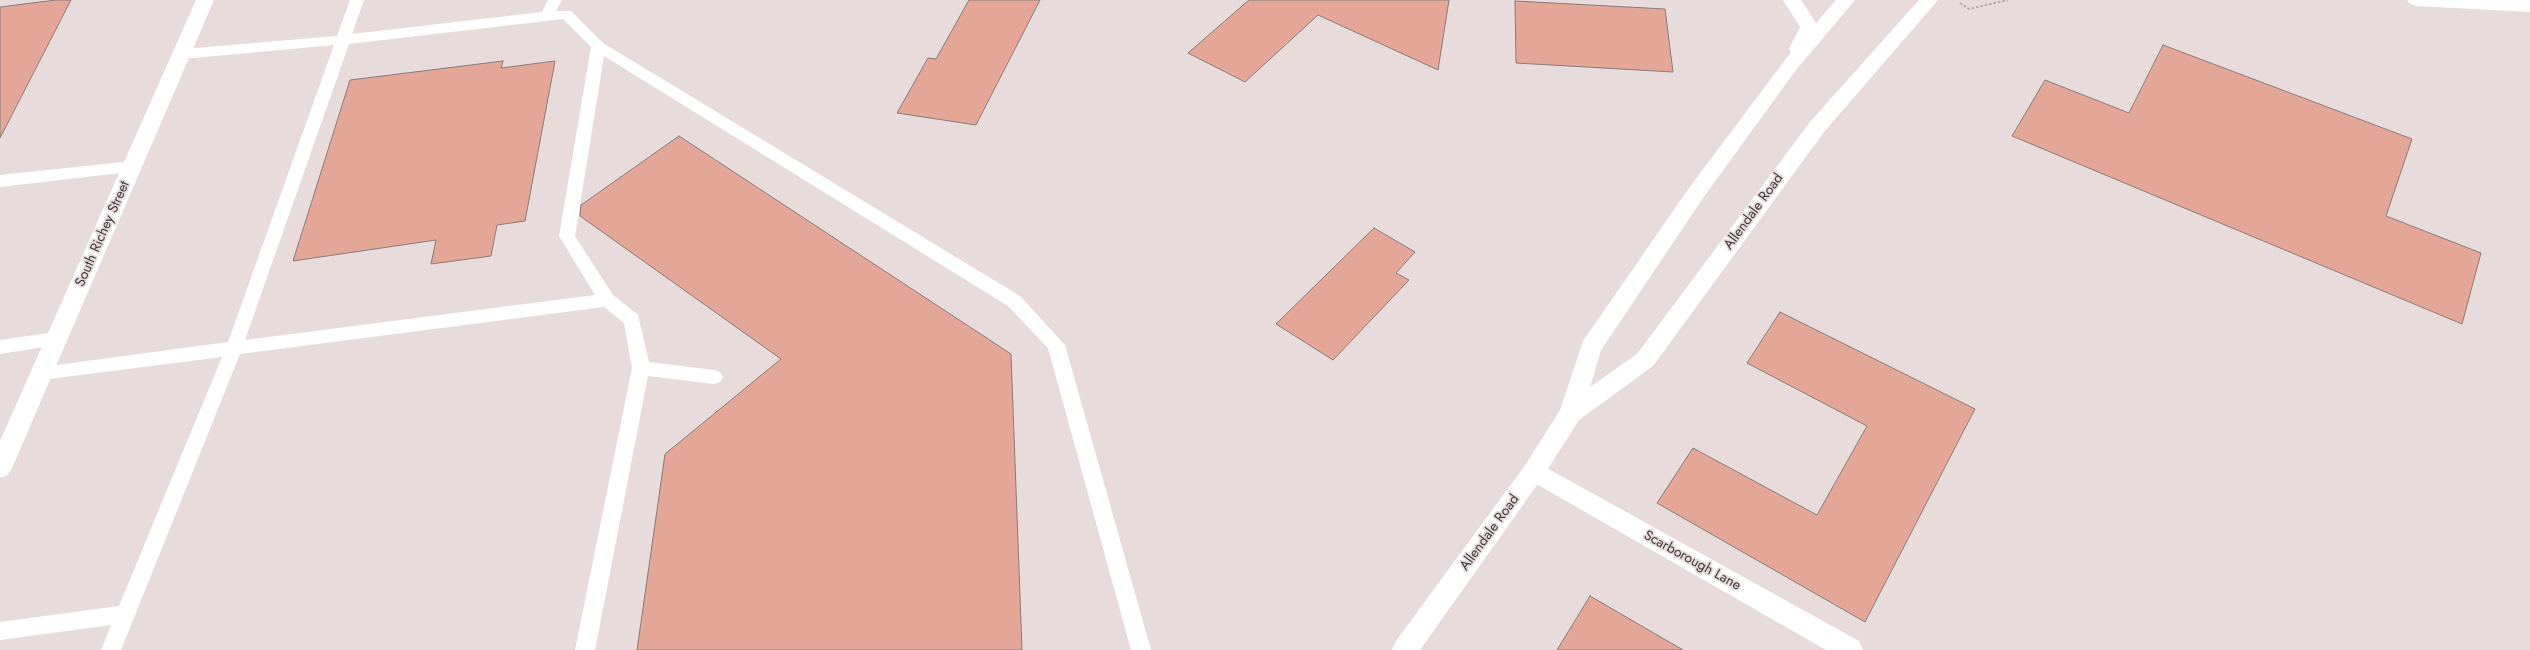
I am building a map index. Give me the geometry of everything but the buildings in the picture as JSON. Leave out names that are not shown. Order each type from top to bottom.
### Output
[{"type":"main road","name":"South Richey Street","points":[[0,468],[183,54],[205,0]]},
{"type":"main road","points":[[1789,66],[1809,27],[1792,0]]},
{"type":"main road","name":"Allendale Road","points":[[1405,650],[1534,471],[1571,413],[1591,347],[1696,194],[1789,66],[1846,0]]},
{"type":"main road","name":"Allendale Road","points":[[1571,413],[1645,360],[1817,127],[1929,0]]},
{"type":"main road","points":[[2416,0],[2530,6]]},
{"type":"main road","name":"Scarborough Lane","points":[[1534,471],[1850,650]]},
{"type":"lane","points":[[111,650],[234,348],[357,0]]},
{"type":"lane","points":[[546,16],[555,0]]},
{"type":"lane","points":[[183,54],[342,40],[566,14],[598,46],[1014,301],[1056,344],[1115,551],[1141,650]]},
{"type":"lane","points":[[585,650],[641,368],[632,320],[607,300],[567,236],[598,46]]},
{"type":"lane","points":[[0,181],[11,178],[133,166]]},
{"type":"lane","points":[[41,373],[607,300]]},
{"type":"lane","points":[[0,347],[56,339]]},
{"type":"lane","points":[[641,368],[714,377]]},
{"type":"lane","points":[[0,632],[125,614]]},
{"type":"path","points":[[1956,0],[1969,9],[2008,0]]}]
